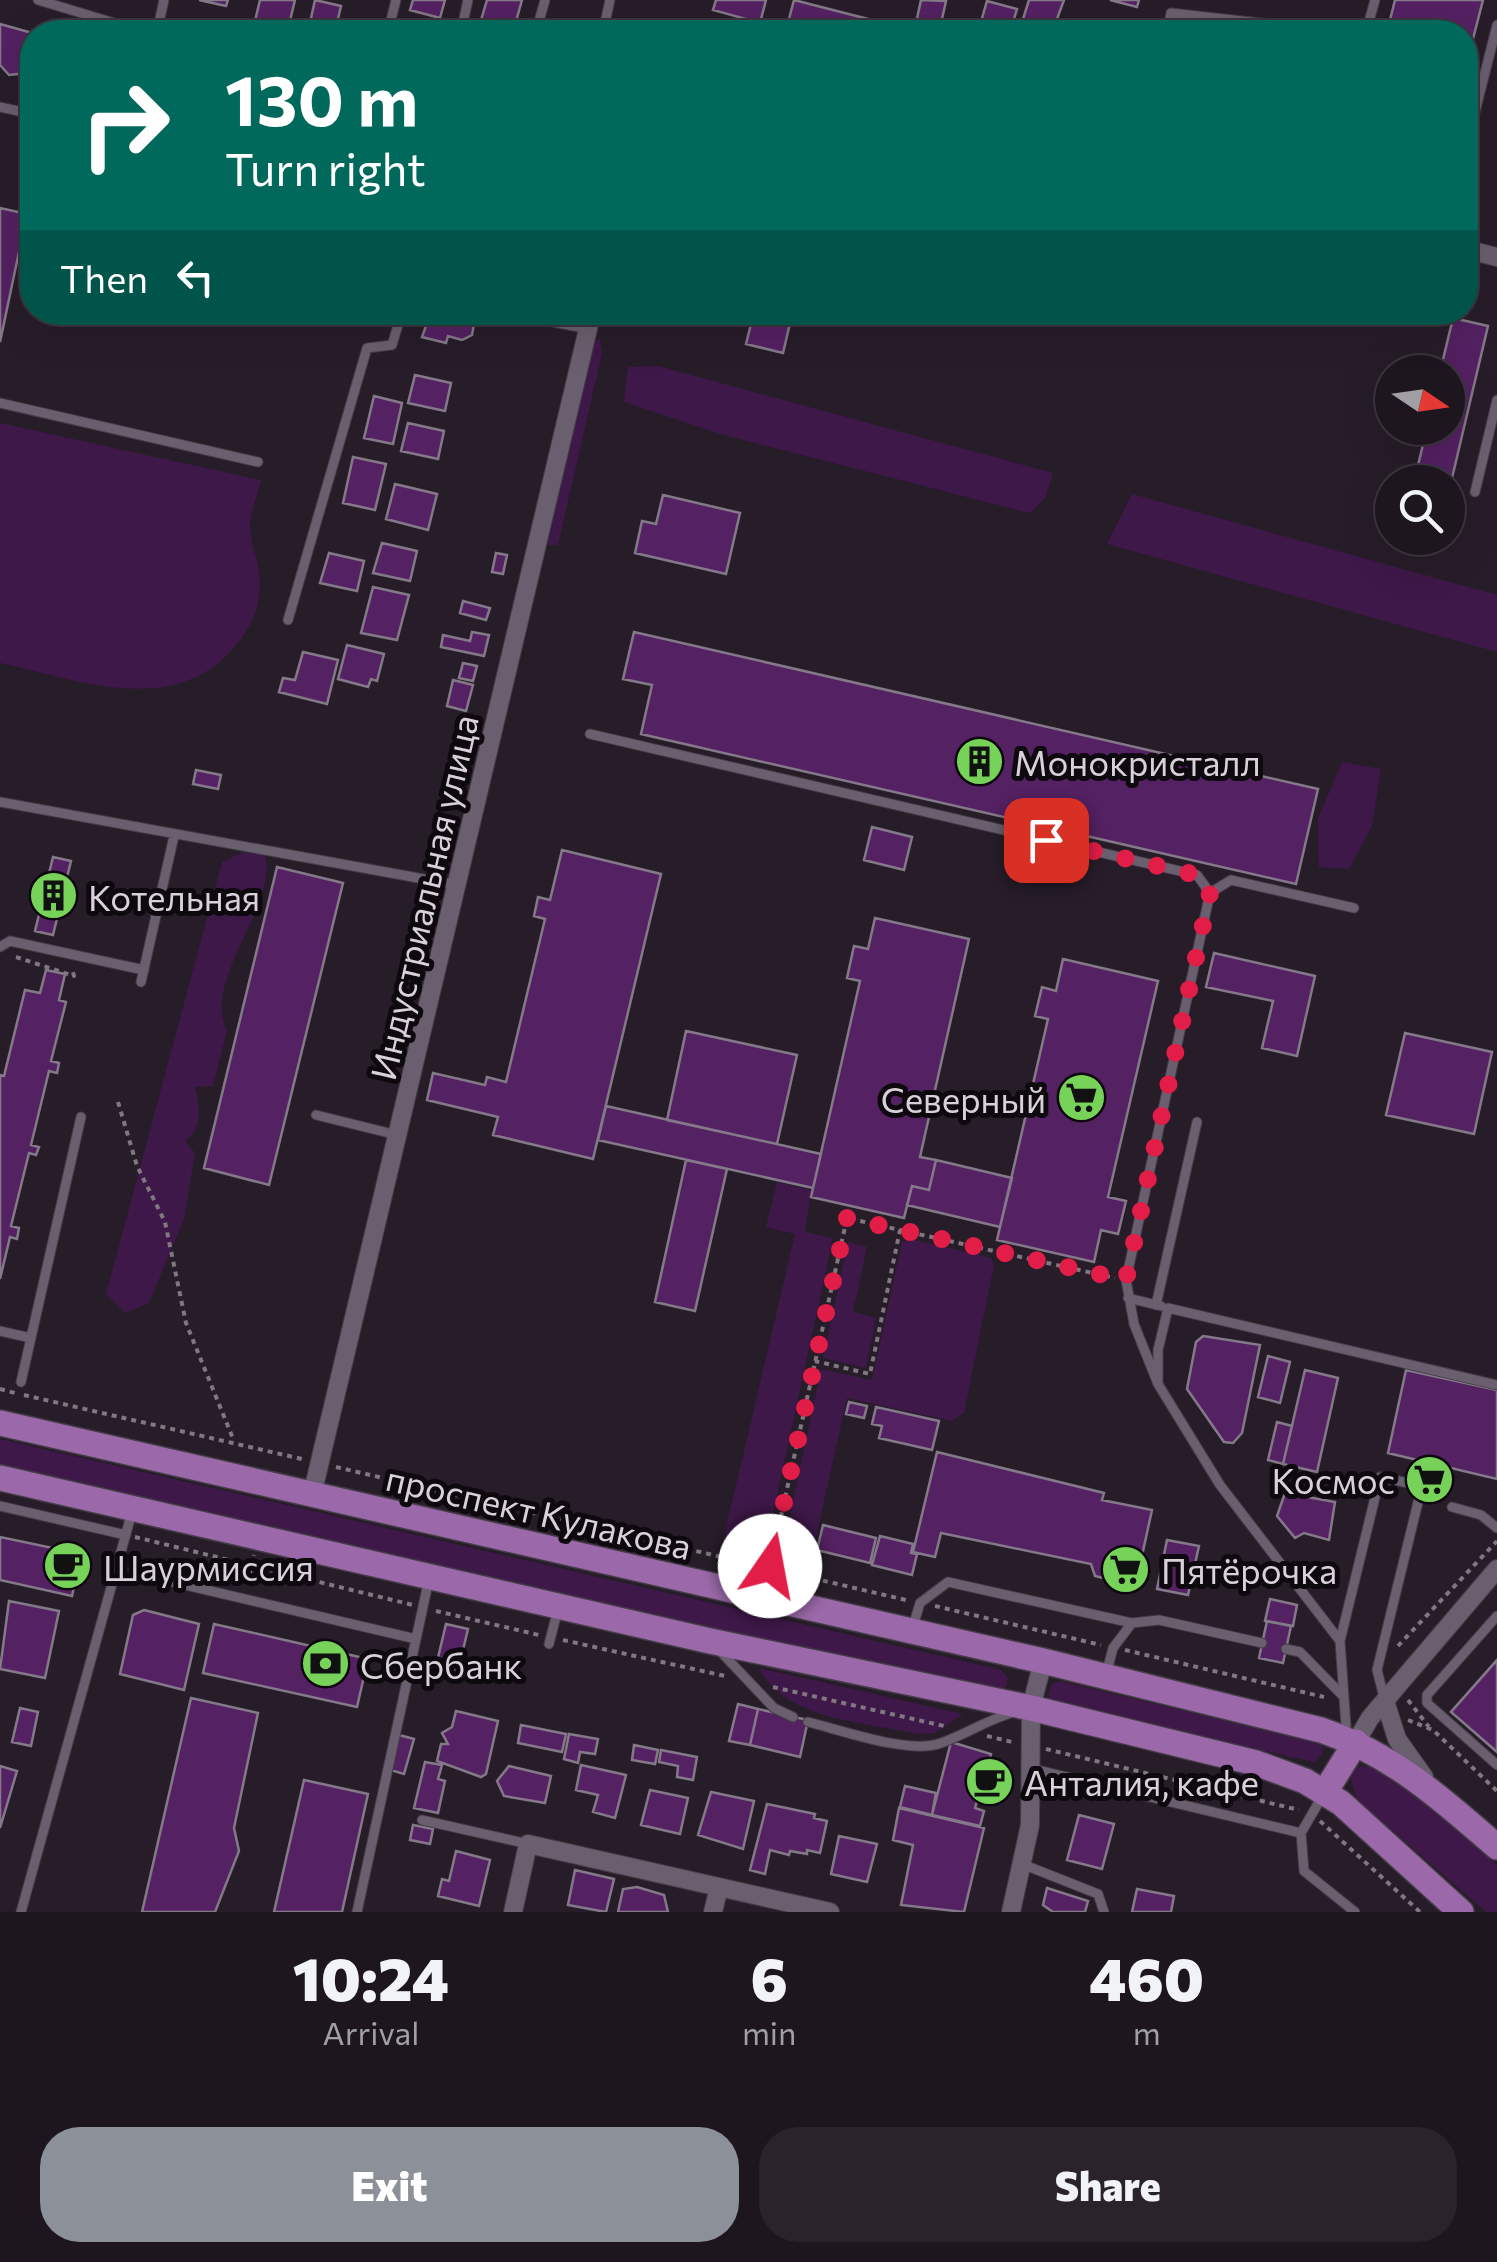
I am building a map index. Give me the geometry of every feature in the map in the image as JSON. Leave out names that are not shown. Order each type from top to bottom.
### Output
[{"type":"main road","name":"проспект Кулакова","points":[[0,1423],[1043,1661],[1341,1733],[1404,1768],[1497,1847]]},
{"type":"main road","points":[[0,1478],[710,1641],[1031,1708],[1256,1763],[1318,1802],[1461,1912]]},
{"type":"main road","points":[[1318,1802],[1341,1733]]},
{"type":"street","name":"Индустриальная улица","points":[[312,1495],[590,325]]},
{"type":"street","points":[[1341,1733],[1370,1718],[1497,1569]]},
{"type":"street","points":[[1011,1912],[1022,1864],[1033,1769],[1031,1708],[1043,1661]]},
{"type":"street","points":[[1397,1739],[1396,1712],[1412,1667]]},
{"type":"street","points":[[1385,1700],[1397,1739],[1440,1796]]},
{"type":"street","points":[[514,1912],[528,1844],[830,1912]]},
{"type":"street","points":[[714,1912],[719,1886]]},
{"type":"lane","points":[[38,0],[104,20]]},
{"type":"lane","points":[[1170,20],[1172,13],[1234,20]]},
{"type":"lane","points":[[1478,100],[1497,25]]},
{"type":"lane","points":[[288,620],[367,348],[392,345],[398,325]]},
{"type":"lane","points":[[1475,492],[1497,400]]},
{"type":"lane","points":[[0,403],[258,462]]},
{"type":"lane","points":[[590,734],[1197,875],[1210,893]]},
{"type":"lane","points":[[0,802],[459,886]]},
{"type":"lane","points":[[141,982],[174,836]]},
{"type":"lane","points":[[1340,1641],[1220,1484],[1158,1384],[1128,1298],[1126,1280],[1210,893],[1231,880],[1354,908]]},
{"type":"lane","points":[[3,950],[10,942],[144,970]]},
{"type":"lane","points":[[316,1116],[400,1135]]},
{"type":"lane","points":[[21,1382],[82,1117]]},
{"type":"lane","points":[[1156,1305],[1198,1122]]},
{"type":"lane","points":[[1128,1298],[1497,1384]]},
{"type":"lane","points":[[1158,1384],[1158,1350],[1168,1308]]},
{"type":"lane","points":[[0,1331],[31,1338]]},
{"type":"lane","points":[[1341,1733],[1340,1641],[1380,1477],[1422,1486],[1377,1670],[1385,1700]]},
{"type":"lane","points":[[0,1506],[126,1535]]},
{"type":"lane","points":[[1452,1507],[1480,1515],[1497,1528]]},
{"type":"lane","points":[[21,1912],[132,1509]]},
{"type":"lane","points":[[117,1569],[416,1639]]},
{"type":"lane","points":[[357,1912],[430,1577]]},
{"type":"lane","points":[[912,1632],[920,1603],[948,1582],[1132,1623],[1159,1620],[1262,1643]]},
{"type":"lane","points":[[550,1641],[558,1606]]},
{"type":"lane","points":[[1497,1616],[1427,1695],[1427,1703],[1497,1766]]},
{"type":"lane","points":[[1106,1677],[1113,1648],[1132,1623]]},
{"type":"lane","points":[[710,1641],[774,1708],[793,1717]]},
{"type":"lane","points":[[1286,1648],[1300,1652],[1342,1695]]},
{"type":"lane","points":[[808,1722],[914,1746],[938,1745],[990,1719],[1031,1708]]},
{"type":"lane","points":[[1033,1769],[1301,1833]]},
{"type":"lane","points":[[1318,1802],[1301,1833],[1304,1871],[1354,1912]]},
{"type":"lane","points":[[422,1820],[528,1844]]},
{"type":"lane","points":[[1022,1864],[1098,1894],[1100,1912]]},
{"type":"path","points":[[3,950],[74,976],[68,954]]},
{"type":"path","points":[[118,1102],[136,1166],[165,1222],[186,1322],[235,1443]]},
{"type":"path","points":[[770,1566],[847,1218],[1126,1280]]},
{"type":"path","points":[[816,1362],[870,1374],[900,1230]]},
{"type":"path","points":[[0,1389],[770,1566],[1290,1691],[1281,1720]]},
{"type":"path","points":[[126,1535],[550,1641],[748,1681],[1030,1746],[1318,1802],[1420,1912]]},
{"type":"path","points":[[1377,1670],[1497,1541]]},
{"type":"shaded area","points":[[600,338],[602,353],[558,545],[548,545],[590,344]]},
{"type":"shaded area","points":[[658,366],[1053,473],[1045,498],[1030,513],[720,434],[624,402],[628,367]]},
{"type":"shaded area","points":[[0,423],[261,480],[250,526],[259,578],[258,601],[250,625],[222,660],[198,676],[143,689],[86,683],[0,663]]},
{"type":"shaded area","points":[[1132,494],[1497,595],[1497,652],[1107,544]]},
{"type":"shaded area","points":[[1342,762],[1381,769],[1372,826],[1349,869],[1319,867],[1318,819]]},
{"type":"shaded area","points":[[245,851],[264,854],[266,873],[262,895],[224,988],[222,1010],[227,1030],[213,1086],[195,1087],[199,1117],[195,1130],[185,1141],[195,1153],[184,1219],[149,1303],[125,1313],[106,1294],[222,862]]},
{"type":"shaded area","points":[[777,1182],[811,1190],[805,1232],[833,1238],[765,1550],[755,1547],[753,1557],[721,1549],[795,1234],[766,1227]]},
{"type":"shaded area","points":[[911,1239],[991,1258],[994,1265],[964,1413],[952,1421],[847,1398],[809,1569],[793,1565],[794,1556],[782,1553],[821,1369],[872,1380],[902,1242]]},
{"type":"shaded area","points":[[848,1242],[867,1247],[853,1312],[876,1318],[866,1368],[823,1358]]},
{"type":"shaded area","points":[[0,1439],[1001,1670],[1008,1678],[1005,1689],[996,1694],[0,1465]]},
{"type":"shaded area","points":[[759,1668],[963,1714],[935,1733],[918,1734],[852,1722],[788,1699],[771,1686]]},
{"type":"shaded area","points":[[1059,1681],[1321,1744],[1323,1753],[1314,1762],[1054,1703],[1048,1696],[1051,1685]]},
{"type":"shaded area","points":[[1371,1766],[1401,1783],[1497,1865],[1497,1912],[1486,1912],[1357,1800],[1350,1775],[1356,1767]]},
{"type":"building","points":[[199,0],[228,0],[226,6]]},
{"type":"building","points":[[260,0],[295,0],[290,20],[255,20]]},
{"type":"building","points":[[315,0],[341,6],[338,20],[311,20]]},
{"type":"building","points":[[413,0],[445,0],[440,18],[410,10]]},
{"type":"building","points":[[487,0],[522,0],[516,20],[481,20]]},
{"type":"building","points":[[716,0],[766,0],[761,20],[713,10]]},
{"type":"building","points":[[794,0],[868,19],[868,20],[789,20]]},
{"type":"building","points":[[921,0],[946,1],[942,20],[917,20]]},
{"type":"building","points":[[1029,0],[1064,0],[1057,20],[1023,19]]},
{"type":"building","points":[[1110,0],[1139,0],[1137,7]]},
{"type":"building","points":[[1395,0],[1483,0],[1478,20],[1390,20]]},
{"type":"building","points":[[987,1],[1017,9],[1014,20],[981,20]]},
{"type":"building","points":[[0,24],[20,30],[20,74],[9,75],[0,65]]},
{"type":"building","points":[[0,208],[20,212],[20,247],[0,342]]},
{"type":"building","points":[[426,325],[474,325],[472,335],[462,340],[448,336],[446,343],[422,337]]},
{"type":"building","points":[[751,325],[790,325],[783,353],[746,344]]},
{"type":"building","points":[[1451,325],[1488,326],[1465,423],[1465,355],[1444,355]]},
{"type":"building","points":[[415,375],[451,383],[445,411],[408,403]]},
{"type":"building","points":[[374,396],[402,403],[393,444],[364,438]]},
{"type":"building","points":[[408,423],[444,431],[438,459],[401,451]]},
{"type":"building","points":[[1423,445],[1460,445],[1455,465],[1418,465]]},
{"type":"building","points":[[353,457],[386,464],[375,510],[343,503]]},
{"type":"building","points":[[395,484],[437,494],[428,530],[386,519]]},
{"type":"building","points":[[663,495],[740,513],[726,574],[635,553],[642,521],[656,524]]},
{"type":"building","points":[[382,543],[417,551],[410,581],[373,573]]},
{"type":"building","points":[[329,553],[364,561],[357,591],[320,583]]},
{"type":"building","points":[[496,553],[507,555],[503,574],[492,572]]},
{"type":"building","points":[[373,587],[409,595],[397,640],[361,633]]},
{"type":"building","points":[[463,601],[490,608],[486,620],[460,613]]},
{"type":"building","points":[[472,632],[489,635],[484,656],[441,647],[443,635],[470,641]]},
{"type":"building","name":"Монокристалл","points":[[634,632],[1318,789],[1296,884],[641,734],[652,685],[623,679]]},
{"type":"building","points":[[347,645],[384,654],[377,681],[371,679],[368,687],[338,679]]},
{"type":"building","points":[[303,652],[338,660],[327,704],[279,692],[283,678],[295,680]]},
{"type":"building","points":[[463,663],[477,666],[473,681],[459,678]]},
{"type":"building","points":[[453,680],[473,685],[466,711],[447,706]]},
{"type":"building","points":[[196,770],[221,775],[218,789],[193,784]]},
{"type":"building","points":[[872,827],[912,837],[904,870],[864,860]]},
{"type":"building","points":[[562,850],[661,874],[593,1159],[493,1135],[498,1117],[427,1100],[433,1073],[485,1085],[487,1077],[506,1082],[545,919],[534,916],[538,897],[550,900]]},
{"type":"building","name":"Котельная","points":[[53,857],[71,861],[53,935],[35,931]]},
{"type":"building","points":[[277,867],[343,883],[269,1185],[204,1168]]},
{"type":"building","points":[[875,918],[969,939],[920,1157],[936,1160],[929,1190],[912,1186],[904,1218],[811,1197],[860,981],[847,978],[854,946],[868,949]]},
{"type":"building","points":[[1214,953],[1315,976],[1297,1056],[1262,1048],[1273,1001],[1206,987]]},
{"type":"building","name":"Северный","points":[[1063,959],[1158,981],[1108,1197],[1126,1201],[1118,1234],[1101,1230],[1094,1262],[997,1240],[1048,1019],[1035,1016],[1042,987],[1056,991]]},
{"type":"building","points":[[46,970],[65,974],[59,1000],[66,1002],[51,1061],[59,1063],[57,1073],[49,1071],[31,1145],[39,1147],[36,1155],[29,1153],[11,1226],[19,1228],[17,1239],[10,1237],[0,1279],[0,1075],[4,1076],[25,990],[40,993]]},
{"type":"building","points":[[686,1031],[797,1055],[777,1144],[667,1120]]},
{"type":"building","points":[[1405,1033],[1492,1052],[1474,1134],[1386,1115]]},
{"type":"building","points":[[606,1106],[821,1154],[813,1188],[598,1140]]},
{"type":"building","points":[[686,1160],[727,1169],[695,1311],[655,1302]]},
{"type":"building","points":[[936,1160],[1012,1178],[1000,1227],[907,1205],[912,1186],[929,1190]]},
{"type":"building","points":[[1203,1336],[1260,1345],[1242,1433],[1233,1443],[1224,1442],[1187,1389],[1196,1342]]},
{"type":"building","points":[[1268,1356],[1290,1362],[1280,1403],[1258,1397]]},
{"type":"building","points":[[1305,1370],[1338,1378],[1317,1472],[1283,1464]]},
{"type":"building","points":[[1406,1370],[1497,1390],[1497,1479],[1388,1453]]},
{"type":"building","points":[[849,1402],[867,1406],[864,1418],[846,1414]]},
{"type":"building","points":[[876,1407],[939,1421],[932,1450],[879,1438],[882,1426],[872,1424]]},
{"type":"building","points":[[1277,1422],[1292,1426],[1283,1464],[1268,1460]]},
{"type":"building","points":[[937,1452],[1104,1493],[1102,1500],[1152,1510],[1138,1574],[1130,1585],[1095,1576],[1091,1564],[941,1533],[935,1557],[913,1552]]},
{"type":"building","points":[[1285,1493],[1335,1502],[1329,1540],[1304,1533],[1295,1538],[1277,1516]]},
{"type":"building","points":[[823,1525],[876,1538],[870,1563],[817,1550]]},
{"type":"building","points":[[880,1536],[913,1544],[911,1553],[917,1554],[912,1575],[872,1565]]},
{"type":"building","points":[[0,1537],[81,1554],[72,1596],[0,1580]]},
{"type":"building","points":[[1167,1540],[1199,1546],[1188,1595],[1157,1589]]},
{"type":"building","points":[[1270,1599],[1297,1605],[1293,1626],[1265,1621]]},
{"type":"building","points":[[9,1601],[59,1611],[45,1678],[0,1669]]},
{"type":"building","points":[[144,1610],[199,1624],[184,1690],[120,1674],[133,1615]]},
{"type":"building","points":[[1267,1621],[1291,1626],[1283,1663],[1259,1658]]},
{"type":"building","points":[[214,1624],[368,1659],[357,1707],[203,1673]]},
{"type":"building","points":[[446,1624],[468,1629],[458,1671],[436,1666]]},
{"type":"building","points":[[1497,1660],[1497,1752],[1451,1712]]},
{"type":"building","points":[[191,1698],[258,1713],[234,1828],[239,1851],[215,1912],[142,1912]]},
{"type":"building","points":[[738,1704],[758,1709],[750,1745],[729,1741]]},
{"type":"building","points":[[20,1708],[38,1712],[31,1746],[12,1742]]},
{"type":"building","points":[[758,1709],[808,1720],[800,1757],[750,1745]]},
{"type":"building","points":[[456,1711],[498,1721],[486,1774],[481,1777],[437,1761],[441,1744],[448,1744],[442,1733],[452,1727]]},
{"type":"building","points":[[521,1725],[566,1734],[562,1752],[518,1743]]},
{"type":"building","points":[[569,1734],[598,1739],[595,1754],[580,1752],[578,1763],[564,1759]]},
{"type":"building","points":[[399,1735],[414,1739],[404,1774],[390,1770]]},
{"type":"building","points":[[951,1742],[991,1754],[975,1808],[984,1811],[980,1826],[932,1815]]},
{"type":"building","points":[[634,1745],[658,1750],[655,1764],[632,1760]]},
{"type":"building","points":[[661,1750],[697,1757],[693,1780],[677,1777],[678,1766],[659,1762]]},
{"type":"building","points":[[425,1762],[442,1765],[438,1779],[445,1781],[438,1813],[414,1808]]},
{"type":"building","points":[[581,1765],[626,1775],[615,1818],[593,1812],[598,1795],[576,1790]]},
{"type":"building","points":[[0,1766],[17,1771],[0,1828]]},
{"type":"building","points":[[509,1766],[551,1776],[545,1803],[504,1796],[497,1781]]},
{"type":"building","points":[[304,1780],[368,1794],[342,1912],[274,1912]]},
{"type":"building","points":[[905,1786],[936,1793],[932,1815],[900,1807]]},
{"type":"building","points":[[650,1790],[688,1798],[680,1834],[641,1825]]},
{"type":"building","points":[[711,1792],[754,1801],[743,1849],[698,1835]]},
{"type":"building","points":[[767,1804],[815,1814],[814,1818],[827,1821],[820,1853],[790,1851],[789,1855],[770,1850],[765,1874],[750,1870]]},
{"type":"building","points":[[899,1808],[984,1828],[964,1912],[901,1905],[913,1845],[893,1840]]},
{"type":"building","points":[[1079,1815],[1114,1824],[1102,1869],[1067,1860]]},
{"type":"building","points":[[413,1825],[433,1829],[430,1844],[410,1840]]},
{"type":"building","points":[[839,1836],[877,1844],[867,1882],[831,1874]]},
{"type":"building","points":[[456,1851],[490,1860],[479,1906],[438,1896],[442,1879],[449,1881]]},
{"type":"building","points":[[575,1870],[614,1879],[606,1912],[568,1905]]},
{"type":"building","points":[[637,1887],[664,1895],[668,1912],[618,1912],[623,1889]]},
{"type":"building","points":[[1047,1888],[1088,1901],[1085,1912],[1053,1912],[1043,1905]]},
{"type":"building","points":[[1137,1889],[1174,1896],[1171,1912],[1132,1912]]},
{"type":"place","name":"Монокристалл","points":[[979,761]]},
{"type":"place","name":"Котельная","points":[[53,896]]},
{"type":"place","name":"Северный","points":[[1081,1098]]},
{"type":"place","name":"Космос","points":[[1430,1479]]},
{"type":"place","name":"Шаурмиссия","points":[[68,1566]]},
{"type":"place","name":"Пятёрочка","points":[[1126,1569]]},
{"type":"place","name":"Сбербанк","points":[[325,1664]]},
{"type":"place","name":"Анталия, кафе","points":[[989,1781]]},
{"type":"route","points":[[770,1566],[847,1218],[1126,1280],[1210,893],[1197,875],[1046,840]]}]
